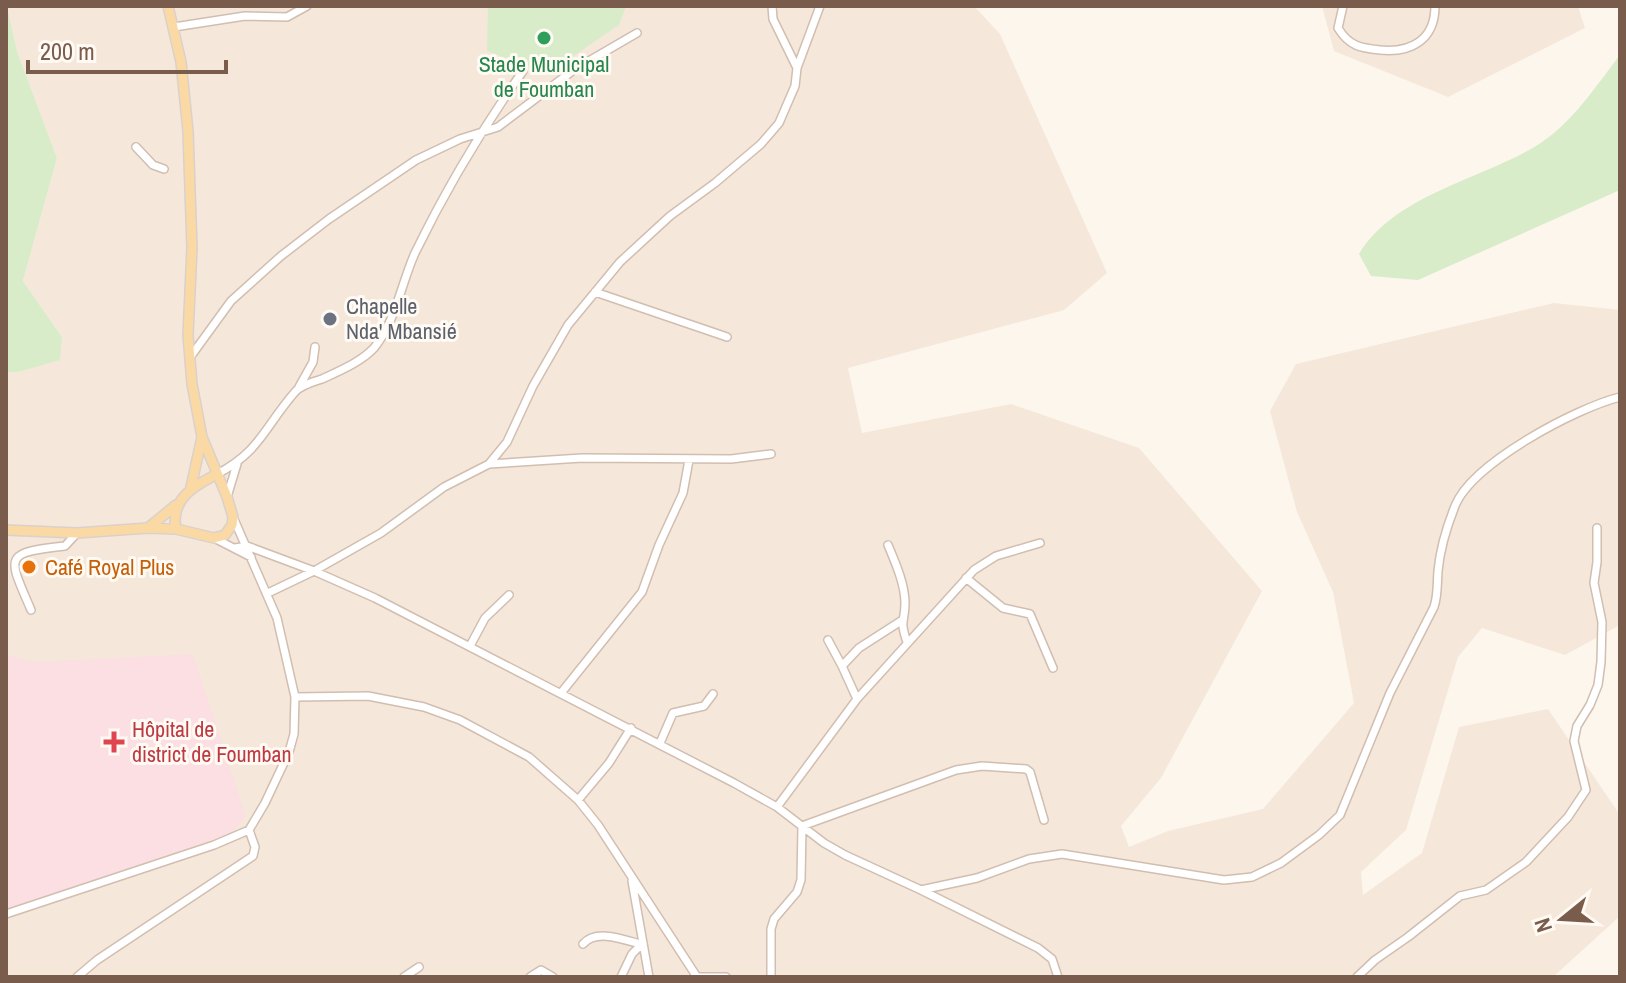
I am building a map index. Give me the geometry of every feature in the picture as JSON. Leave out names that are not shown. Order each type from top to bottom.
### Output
[{"type":"main road","points":[[6,530],[77,533],[176,529],[214,538],[230,531],[233,517],[202,437],[189,358],[192,248],[188,131],[181,62],[168,6]]},
{"type":"main road","points":[[191,487],[202,437]]},
{"type":"main road","points":[[148,528],[179,502],[191,487],[217,474]]},
{"type":"main road","points":[[176,529],[174,521],[179,502]]},
{"type":"street","points":[[174,27],[245,16],[287,17],[307,6]]},
{"type":"street","points":[[772,6],[773,19],[797,68]]},
{"type":"street","points":[[489,464],[507,442],[533,386],[568,325],[595,292],[644,239],[715,183],[779,123],[795,86],[797,68],[820,6]]},
{"type":"street","points":[[1343,6],[1338,28],[1351,45],[1397,51],[1407,49],[1425,35],[1435,16],[1435,6]]},
{"type":"street","points":[[189,358],[231,301],[317,228],[416,160],[460,139],[498,127],[575,69],[637,33]]},
{"type":"street","points":[[298,388],[362,358],[381,337],[415,252],[478,135],[523,71]]},
{"type":"street","points":[[136,147],[153,165],[164,169]]},
{"type":"street","points":[[595,292],[727,337]]},
{"type":"street","points":[[217,474],[237,464],[262,438],[298,388],[313,362],[315,347]]},
{"type":"street","points":[[921,890],[977,878],[1049,855],[1088,857],[1240,880],[1265,871],[1301,849],[1330,826],[1348,801],[1390,693],[1434,607],[1443,547],[1454,509],[1464,489],[1507,454],[1556,423],[1620,397]]},
{"type":"street","points":[[268,593],[381,533],[444,487],[489,464],[582,458],[731,459],[771,454]]},
{"type":"street","points":[[561,693],[642,592],[683,493],[689,460]]},
{"type":"street","points":[[227,497],[237,464]]},
{"type":"street","points":[[6,914],[214,845],[249,830],[276,783],[289,752],[296,718],[295,697],[283,639],[268,593],[233,517]]},
{"type":"street","points":[[1357,977],[1460,896],[1486,890],[1526,862],[1568,817],[1586,790],[1574,741],[1577,726],[1598,685],[1601,662],[1602,622],[1594,583],[1597,528]]},
{"type":"street","points":[[31,610],[15,576],[14,566],[18,558],[27,550],[65,546],[77,533]]},
{"type":"street","points":[[214,538],[253,558]]},
{"type":"street","points":[[777,807],[857,699],[966,578],[979,565],[996,556],[1040,543]]},
{"type":"street","points":[[888,545],[903,591],[905,602],[901,621],[907,642]]},
{"type":"street","points":[[235,548],[247,546],[375,598],[660,743],[777,807],[845,855],[1038,948],[1052,959],[1058,977]]},
{"type":"street","points":[[966,578],[1003,608],[1030,614],[1053,668]]},
{"type":"street","points":[[470,646],[485,618],[509,595]]},
{"type":"street","points":[[842,666],[859,648],[901,621]]},
{"type":"street","points":[[828,640],[857,699]]},
{"type":"street","points":[[660,743],[673,713],[704,706],[713,694]]},
{"type":"street","points":[[295,697],[368,696],[424,707],[460,720],[529,757],[578,800],[608,839],[697,977],[726,977]]},
{"type":"street","points":[[578,800],[609,763],[631,728]]},
{"type":"street","points":[[802,826],[947,773],[982,766],[1019,767],[1030,772],[1044,820]]},
{"type":"street","points":[[771,977],[771,929],[774,919],[794,896],[801,880],[802,826]]},
{"type":"street","points":[[77,977],[97,960],[253,856],[255,847],[249,830]]},
{"type":"street","points":[[631,877],[649,977]]},
{"type":"street","points":[[583,944],[593,936],[642,943]]},
{"type":"street","points":[[621,977],[632,954],[642,943]]},
{"type":"street","points":[[404,977],[419,967]]},
{"type":"street","points":[[530,977],[541,970],[553,977]]},
{"type":"shaded area","points":[[7,6],[974,6],[1000,34],[1107,273],[1064,310],[848,368],[862,433],[1011,404],[1139,448],[1262,591],[1161,778],[1121,826],[1129,847],[1168,831],[1263,809],[1354,703],[1333,592],[1297,512],[1270,411],[1296,364],[1554,303],[1620,310],[1620,625],[1565,655],[1482,628],[1458,657],[1406,830],[1361,872],[1363,895],[1422,853],[1459,727],[1548,709],[1620,815],[1620,916],[1553,977],[6,977],[6,372],[18,372],[62,337],[23,281],[57,158],[17,51]]},
{"type":"shaded area","points":[[1322,6],[1578,6],[1585,28],[1448,97],[1334,51]]},
{"type":"shaded area","name":"Hôpital de district de Foumban","points":[[6,654],[33,662],[193,654],[246,817],[230,834],[6,910]]},
{"type":"green space","points":[[7,6],[17,51],[57,158],[23,281],[62,337],[60,360],[18,372],[6,372]]},
{"type":"green space","name":"Stade Municipal de Foumban","points":[[488,6],[626,6],[619,25],[547,74],[487,51]]},
{"type":"green space","points":[[1620,55],[1620,190],[1418,280],[1371,276],[1359,254],[1374,234],[1393,217],[1415,203],[1514,158],[1549,137],[1582,104]]},
{"type":"place","name":"Stade Municipal de Foumban","points":[[544,38]]},
{"type":"place","name":"Chapelle Nda' Mbansié","points":[[330,319]]},
{"type":"place","name":"Café Royal Plus","points":[[29,567]]},
{"type":"place","name":"Hôpital de district de Foumban","points":[[114,742]]}]
